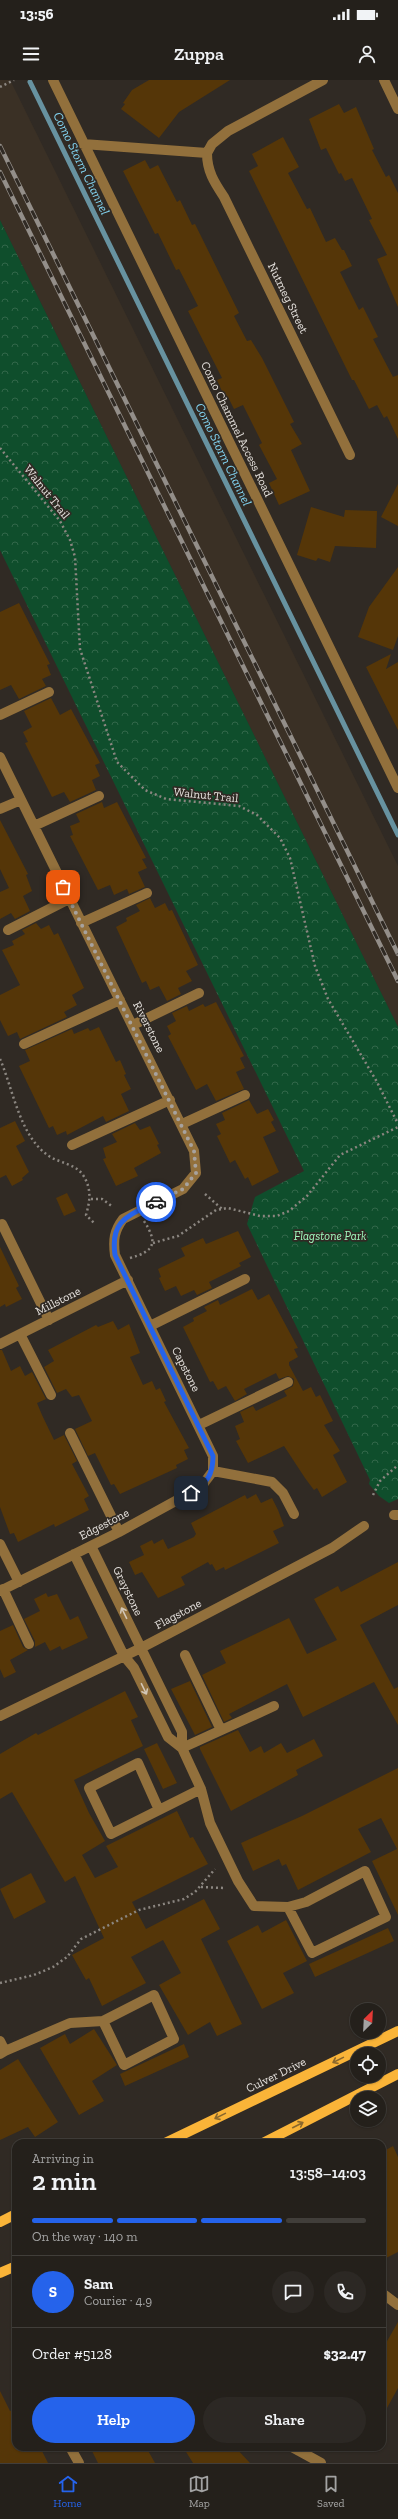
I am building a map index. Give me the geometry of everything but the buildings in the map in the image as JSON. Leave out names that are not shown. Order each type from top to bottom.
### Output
[{"type":"main road","name":"Culver Drive","points":[[173,2139],[398,2031]]},
{"type":"main road","points":[[271,2139],[398,2074]]},
{"type":"main road","points":[[0,2222],[12,2216]]},
{"type":"main road","points":[[0,2274],[12,2268]]},
{"type":"street","name":"Como Chammel Access Road","points":[[53,80],[398,788]]},
{"type":"street","points":[[83,144],[142,146],[207,153],[212,144],[228,131],[323,80]]},
{"type":"street","points":[[384,80],[398,109]]},
{"type":"street","name":"Nutmeg Street","points":[[207,153],[207,166],[212,178],[224,197],[350,455]]},
{"type":"street","points":[[0,715],[50,692]]},
{"type":"street","name":"Riverstone","points":[[0,758],[69,899],[133,1024],[194,1151],[196,1173],[183,1189],[123,1219],[117,1227],[114,1246],[118,1262],[128,1280]]},
{"type":"street","points":[[34,826],[99,796]]},
{"type":"street","points":[[0,809],[21,800]]},
{"type":"street","points":[[81,923],[147,893]]},
{"type":"street","points":[[8,930],[69,899]]},
{"type":"street","points":[[133,1024],[199,994]]},
{"type":"street","points":[[24,1044],[120,1000]]},
{"type":"street","points":[[182,1124],[245,1095]]},
{"type":"street","points":[[72,1145],[170,1100]]},
{"type":"street","points":[[2,1224],[49,1320]]},
{"type":"street","points":[[150,1326],[245,1279]]},
{"type":"street","name":"Millstone","points":[[0,1344],[128,1280]]},
{"type":"street","name":"Capstone","points":[[128,1280],[200,1425],[213,1456],[213,1471]]},
{"type":"street","points":[[20,1334],[51,1395]]},
{"type":"street","points":[[200,1425],[288,1382]]},
{"type":"street","points":[[70,1433],[118,1532]]},
{"type":"street","points":[[213,1471],[272,1482],[283,1493],[294,1514]]},
{"type":"street","name":"Edgestone","points":[[2,1590],[91,1546],[201,1487],[213,1471]]},
{"type":"street","name":"Flagstone","points":[[0,1716],[141,1648],[332,1548],[364,1526]]},
{"type":"street","points":[[0,1544],[18,1582]]},
{"type":"street","name":"Graystone","points":[[91,1546],[182,1732],[182,1748]]},
{"type":"street","points":[[74,1554],[124,1656],[134,1668],[168,1737],[182,1748],[201,1788],[210,1823],[238,1881],[254,1906],[288,1907],[306,1902],[365,1871],[386,1917],[312,1953],[288,1907]]},
{"type":"street","points":[[2,1590],[29,1644]]},
{"type":"street","points":[[185,1655],[221,1730]]},
{"type":"street","points":[[182,1748],[274,1706]]},
{"type":"street","points":[[158,1810],[138,1763],[89,1788],[111,1834],[158,1810],[201,1788]]},
{"type":"street","points":[[0,2041],[3,2052],[70,2023],[103,2021],[154,1995],[174,2039],[124,2065],[103,2021]]},
{"type":"street","points":[[386,2296],[398,2305]]},
{"type":"street","points":[[72,2451],[78,2463]]},
{"type":"street","points":[[299,2451],[321,2463]]},
{"type":"path","points":[[0,87],[14,80]]},
{"type":"path","name":"Walnut Trail","points":[[0,448],[60,521],[70,540],[75,557],[80,648],[118,762],[145,790],[166,799],[239,806],[257,815],[280,838],[290,858],[314,966],[328,999],[377,1082],[398,1124]]},
{"type":"path","points":[[0,1059],[24,1124],[46,1154],[73,1166],[83,1175],[91,1199],[86,1215],[95,1224]]},
{"type":"path","points":[[118,1262],[145,1254],[153,1243],[178,1236],[206,1216],[222,1209],[239,1210],[260,1216],[277,1216],[289,1211],[311,1191],[340,1155],[398,1127]]},
{"type":"path","points":[[205,1194],[222,1209]]},
{"type":"path","points":[[91,1199],[102,1199],[113,1207]]},
{"type":"path","points":[[138,1211],[150,1230],[153,1243]]},
{"type":"path","points":[[373,1495],[380,1481],[398,1465]]},
{"type":"path","points":[[0,1983],[21,1979],[46,1970],[67,1957],[81,1939],[139,1910],[184,1899],[200,1887],[215,1869]]},
{"type":"path","points":[[200,1887],[224,1888]]},
{"type":"shaded area","points":[[0,80],[10,80],[398,866],[398,1027],[0,220]]},
{"type":"green space","name":"Flagstone Park","points":[[0,220],[398,1027],[398,1499],[389,1503],[379,1496],[369,1484],[370,1480],[247,1224],[255,1197],[304,1171],[0,550]]},
{"type":"waterway","name":"Como Storm Channel","points":[[30,82],[398,835]]},
{"type":"railway","points":[[0,146],[398,954]]},
{"type":"railway","points":[[0,172],[398,981]]},
{"type":"way so far","points":[[63,887],[133,1024],[194,1151],[197,1163],[196,1173],[183,1189],[156,1202]]},
{"type":"route","points":[[156,1202],[123,1219],[117,1227],[114,1237],[115,1255],[213,1456],[213,1471],[208,1480],[201,1487],[191,1493]]}]
